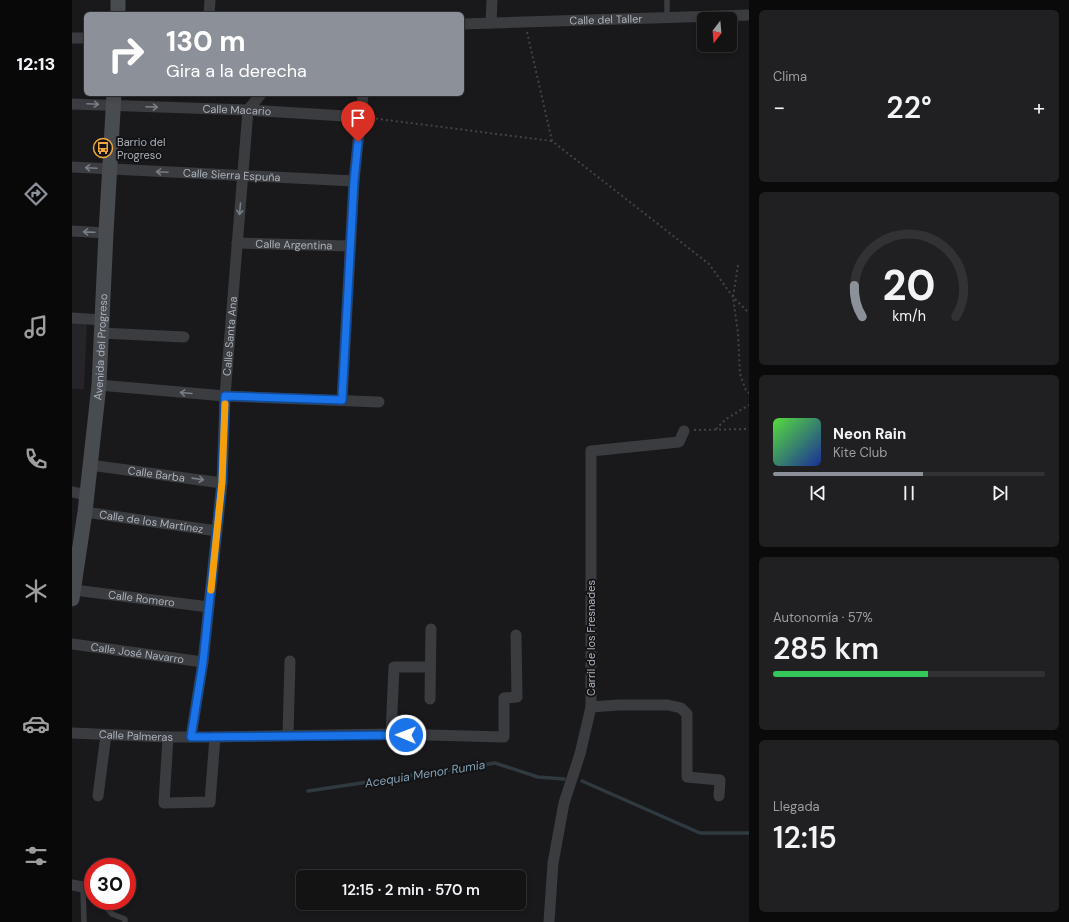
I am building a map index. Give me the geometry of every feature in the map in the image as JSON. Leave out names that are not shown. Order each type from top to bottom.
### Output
[{"type":"main road","points":[[118,0],[118,12]]},
{"type":"main road","name":"Avenida del Progreso","points":[[73,595],[85,512],[79,493],[90,465],[99,386],[114,100]]},
{"type":"street","points":[[209,12],[210,0]]},
{"type":"street","points":[[491,23],[492,0]]},
{"type":"street","name":"Calle del Taller","points":[[464,24],[749,14]]},
{"type":"street","points":[[72,38],[84,38]]},
{"type":"street","points":[[248,110],[259,96]]},
{"type":"street","points":[[342,400],[354,181],[362,96]]},
{"type":"street","name":"Calle Macario","points":[[72,104],[114,100],[361,117]]},
{"type":"street","name":"Calle Santa Ana","points":[[191,737],[210,607],[222,482],[225,396],[248,110]]},
{"type":"street","name":"Calle Sierra Espuña","points":[[72,167],[243,173],[354,181]]},
{"type":"street","points":[[72,231],[106,232]]},
{"type":"street","name":"Calle Argentina","points":[[237,243],[350,246]]},
{"type":"street","points":[[72,318],[102,326],[184,338]]},
{"type":"street","points":[[99,386],[225,396],[379,402]]},
{"type":"street","name":"Carril de los Fresnades","points":[[549,922],[553,863],[564,803],[580,754],[591,707],[591,451],[680,442],[684,431]]},
{"type":"street","name":"Calle Barba","points":[[90,465],[222,482]]},
{"type":"street","name":"Calle de los Martínez","points":[[85,512],[217,531]]},
{"type":"street","name":"Calle Romero","points":[[73,595],[210,607]]},
{"type":"street","points":[[430,699],[431,629]]},
{"type":"street","name":"Calle Palmeras","points":[[72,733],[191,737],[391,734],[504,737],[504,698],[517,697],[516,635]]},
{"type":"street","name":"Calle José Navarro","points":[[72,644],[203,662]]},
{"type":"street","points":[[288,735],[290,662]]},
{"type":"street","points":[[391,734],[394,667],[430,667]]},
{"type":"street","points":[[591,707],[618,705],[668,705],[681,708],[687,714],[687,777],[720,780],[719,796]]},
{"type":"street","points":[[98,796],[106,735]]},
{"type":"street","points":[[168,736],[164,803],[210,802],[215,737]]},
{"type":"lane","points":[[666,17],[667,0]]},
{"type":"lane","points":[[82,886],[84,922]]},
{"type":"lane","points":[[108,910],[112,914],[125,919],[125,922]]},
{"type":"path","points":[[526,21],[527,33],[552,141]]},
{"type":"path","points":[[361,117],[552,141],[709,264],[733,297],[749,313]]},
{"type":"path","points":[[738,265],[733,297],[738,333],[740,374],[746,392],[749,393]]},
{"type":"path","points":[[716,430],[726,419],[749,405]]},
{"type":"path","points":[[684,431],[749,428]]},
{"type":"shaded area","points":[[72,318],[87,319],[84,389],[72,389]]},
{"type":"waterway","name":"Acequia Menor Rumia","points":[[308,791],[495,763],[538,777],[564,779]]},
{"type":"waterway","name":"Acequia Menor Rumia","points":[[582,781],[700,833],[749,833]]},
{"type":"slow traffic","points":[[211,590],[222,482],[225,404]]},
{"type":"place","name":"Barrio del Progreso","points":[[103,148]]},
{"type":"route","points":[[358,142],[354,181],[342,400],[225,396],[222,482],[210,607],[191,737],[377,734],[406,735]]}]
